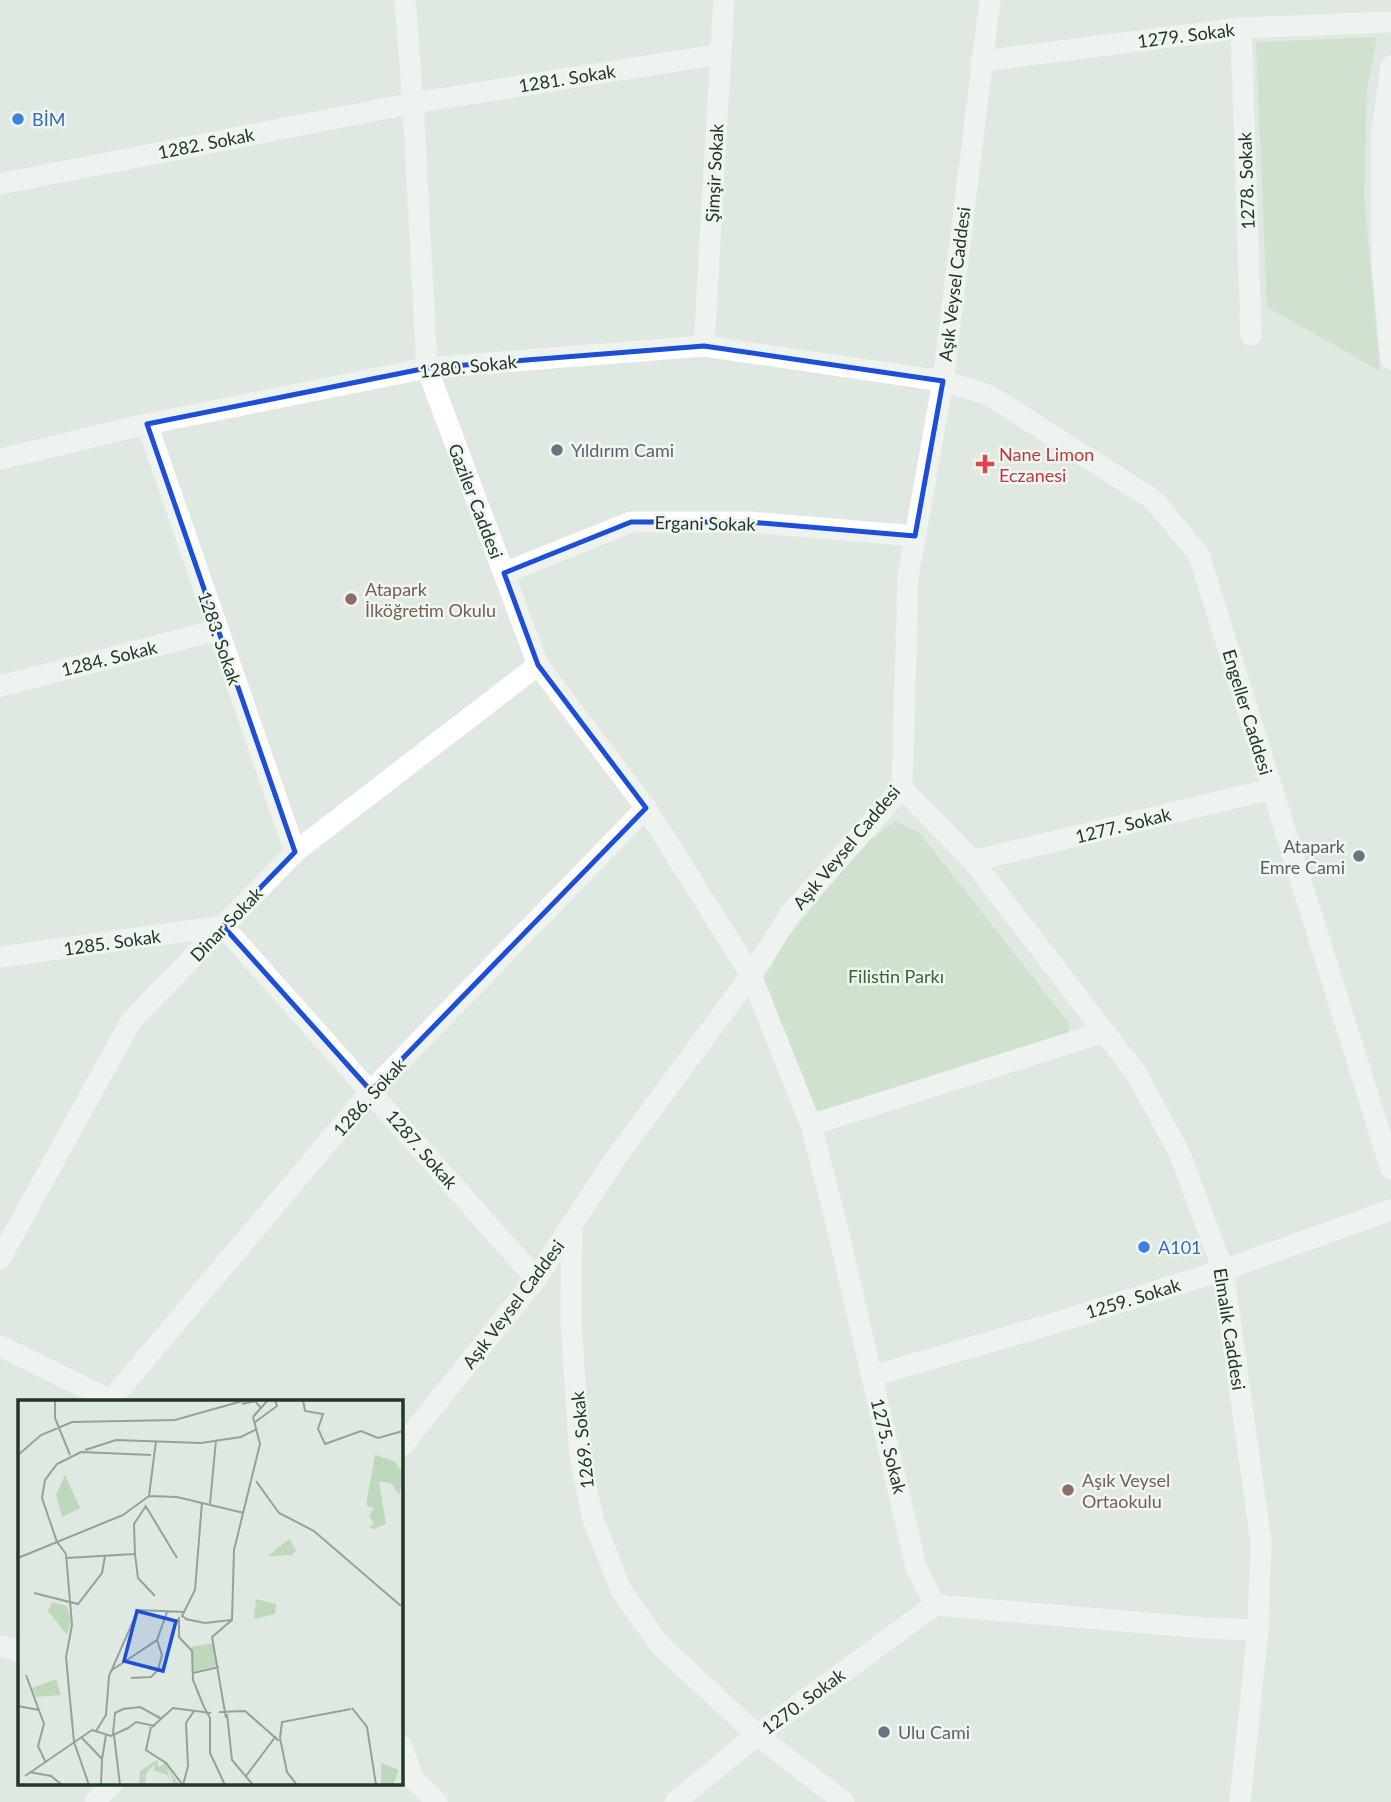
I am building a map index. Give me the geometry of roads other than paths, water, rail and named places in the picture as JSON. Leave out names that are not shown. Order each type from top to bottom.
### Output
[{"type":"street","name":"Gaziler Caddesi","points":[[405,0],[427,368],[538,665],[646,808],[751,975]]},
{"type":"street","name":"Şimşir Sokak","points":[[704,346],[724,0]]},
{"type":"street","name":"Aşık Veysel Caddesi","points":[[402,1446],[536,1279],[615,1159],[751,975],[790,914],[902,788],[908,577],[943,382],[990,0]]},
{"type":"street","name":"1279. Sokak","points":[[981,61],[1241,28],[1391,22]]},
{"type":"street","name":"1278. Sokak","points":[[1241,28],[1251,335]]},
{"type":"street","name":"1281. Sokak","points":[[413,103],[722,54]]},
{"type":"street","points":[[1391,66],[1382,132],[1382,263],[1391,359]]},
{"type":"street","name":"1282. Sokak","points":[[0,184],[413,103]]},
{"type":"street","name":"1280. Sokak","points":[[0,459],[146,424],[427,368],[704,346],[943,382]]},
{"type":"street","name":"Engeller Caddesi","points":[[943,382],[989,394],[1154,500],[1199,555],[1391,1169]]},
{"type":"street","name":"1283. Sokak","points":[[146,424],[295,852]]},
{"type":"street","name":"Ergani Sokak","points":[[504,573],[631,522],[749,522],[915,536]]},
{"type":"street","name":"1284. Sokak","points":[[0,686],[218,630]]},
{"type":"street","name":"Dinar Sokak","points":[[0,1259],[131,1021],[295,852],[538,665]]},
{"type":"street","name":"Elmalık Caddesi","points":[[902,788],[973,862],[1136,1073],[1179,1153],[1223,1270],[1261,1542],[1258,1630],[1240,1802]]},
{"type":"street","name":"1277. Sokak","points":[[973,862],[1272,789]]},
{"type":"street","name":"1286. Sokak","points":[[112,1400],[371,1091],[646,808]]},
{"type":"street","name":"1287. Sokak","points":[[223,926],[536,1279]]},
{"type":"street","name":"1285. Sokak","points":[[0,957],[223,926]]},
{"type":"street","name":"1275. Sokak","points":[[751,975],[811,1125],[916,1567],[935,1605]]},
{"type":"street","points":[[811,1125],[1104,1032]]},
{"type":"street","name":"1259. Sokak","points":[[872,1376],[1055,1323],[1223,1270],[1391,1210]]},
{"type":"street","name":"1269. Sokak","points":[[572,1226],[571,1321],[580,1457],[593,1519],[622,1592],[660,1645],[757,1735],[844,1802]]},
{"type":"street","points":[[0,1346],[109,1400]]},
{"type":"street","points":[[935,1605],[1258,1630]]},
{"type":"street","name":"1270. Sokak","points":[[675,1802],[757,1735],[935,1605]]},
{"type":"street","points":[[0,1646],[18,1651]]},
{"type":"street","points":[[402,1748],[414,1780],[418,1802]]},
{"type":"street","points":[[414,1780],[437,1802]]},
{"type":"street","points":[[95,1802],[111,1784]]},
{"type":"place","name":"BİM","points":[[18,119]]},
{"type":"place","name":"Yıldırım Cami","points":[[557,450]]},
{"type":"place","name":"Nane Limon Eczanesi","points":[[985,464]]},
{"type":"place","name":"Atapark İlköğretim Okulu","points":[[351,599]]},
{"type":"place","name":"Atapark Emre Cami","points":[[1359,856]]},
{"type":"place","name":"A101","points":[[1144,1247]]},
{"type":"place","name":"Aşık Veysel Ortaokulu","points":[[1068,1490]]},
{"type":"place","name":"Ulu Cami","points":[[884,1732]]},
{"type":"park label","name":"Filistin Parkı","points":[[896,976]]}]
